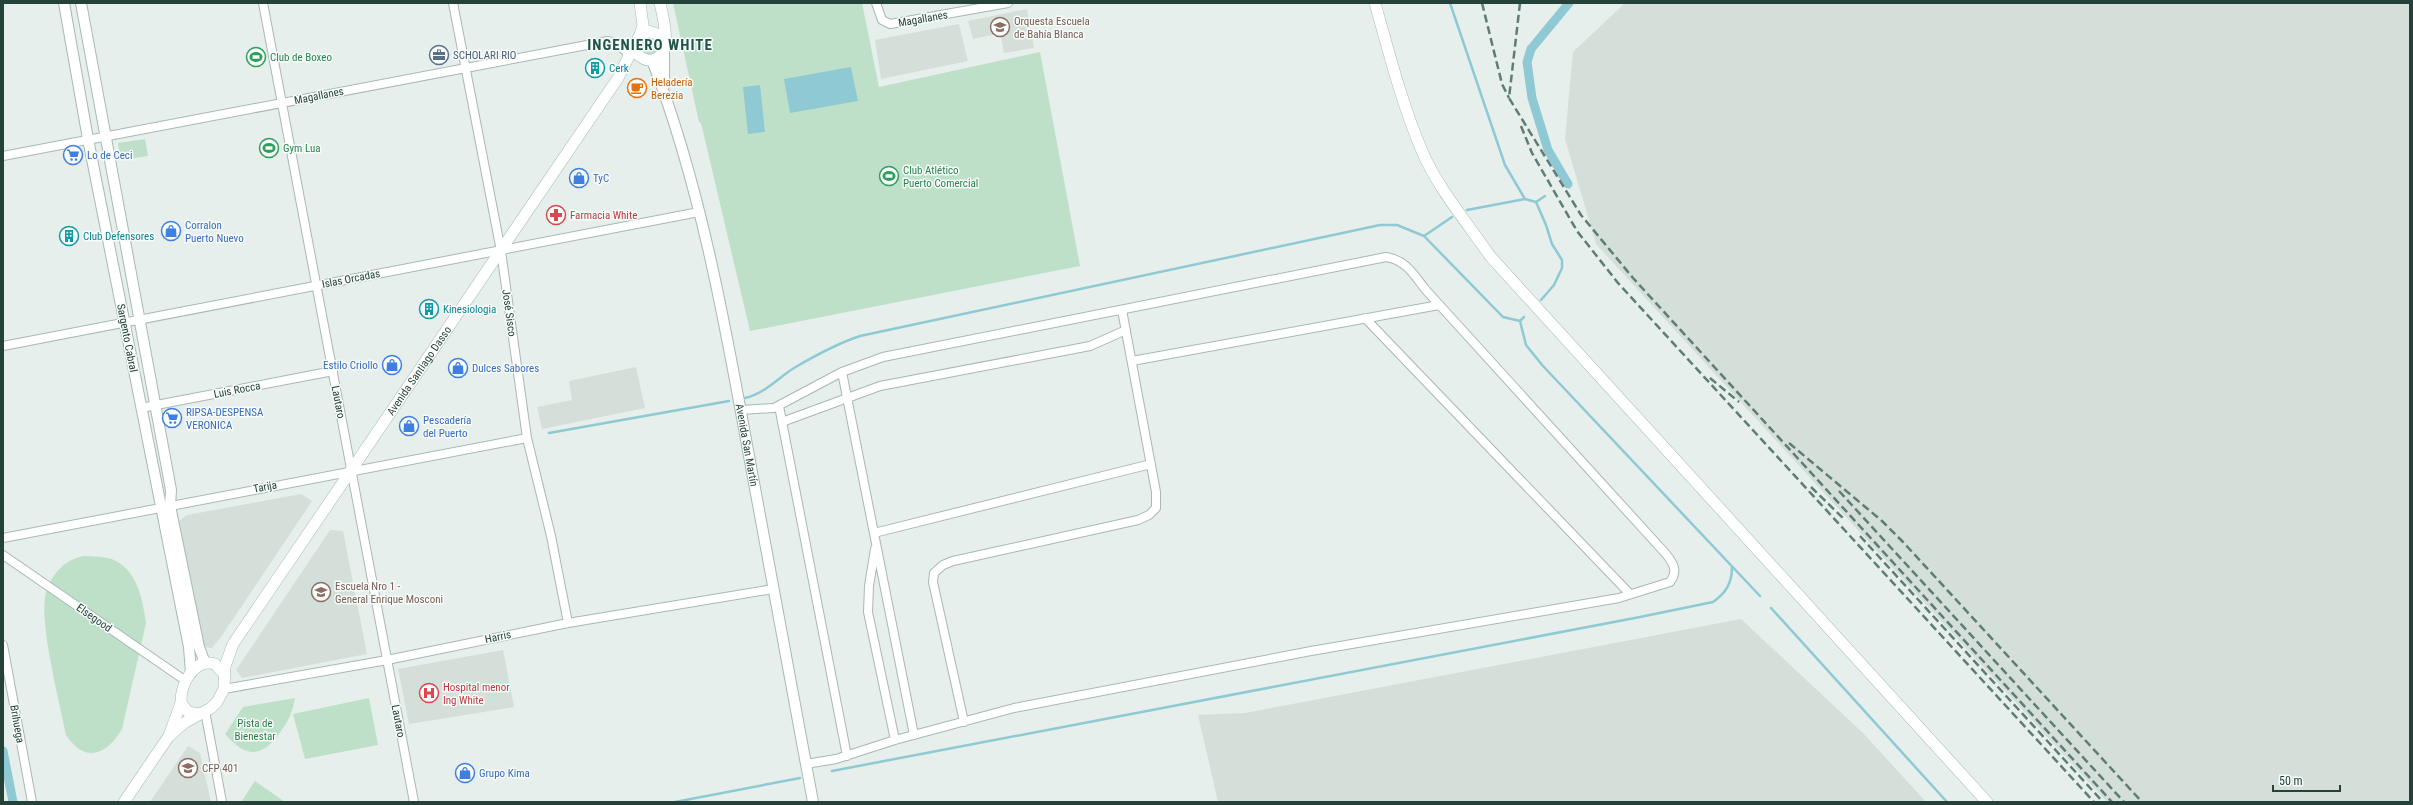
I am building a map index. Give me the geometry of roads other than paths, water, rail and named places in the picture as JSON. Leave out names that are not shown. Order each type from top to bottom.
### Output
[{"type":"main road","points":[[638,38],[643,25],[640,3]]},
{"type":"main road","name":"Avenida San Martín","points":[[660,3],[665,47]]},
{"type":"main road","points":[[1375,3],[1391,61],[1423,152],[1454,206],[1490,256],[1987,802]]},
{"type":"main road","points":[[638,38],[648,31],[657,33],[663,39],[665,47],[660,57],[650,60]]},
{"type":"main road","name":"Avenida Santiago Dasso","points":[[224,689],[224,674],[233,644],[618,78],[638,38]]},
{"type":"main road","name":"Avenida San Martín","points":[[638,38],[638,55],[650,60]]},
{"type":"main road","name":"Avenida Santiago Dasso","points":[[618,78],[630,67],[650,60]]},
{"type":"main road","name":"Avenida Santiago Dasso","points":[[188,677],[233,644]]},
{"type":"main road","points":[[208,663],[219,667],[224,674]]},
{"type":"main road","points":[[124,802],[169,736],[181,703],[182,692],[188,677]]},
{"type":"main road","points":[[169,736],[184,723],[202,713],[216,702],[224,689]]},
{"type":"main road","points":[[181,703],[188,712],[202,713]]},
{"type":"street","name":"Sargento Cabral","points":[[64,3],[88,139],[141,408],[199,647],[208,663]]},
{"type":"street","name":"Sargento Cabral","points":[[81,3],[154,406],[171,490],[165,507],[189,647],[188,677]]},
{"type":"street","name":"Lautaro","points":[[263,3],[414,802]]},
{"type":"street","name":"José Sisco","points":[[453,3],[501,251],[527,438],[551,536],[568,623]]},
{"type":"street","name":"Magallanes","points":[[876,3],[879,15],[886,23],[900,23],[1008,3]]},
{"type":"street","name":"Magallanes","points":[[3,156],[608,41],[616,43],[630,55]]},
{"type":"street","name":"Avenida San Martín","points":[[664,92],[665,47]]},
{"type":"street","name":"Avenida San Martín","points":[[650,60],[664,92],[699,212],[730,350],[813,802]]},
{"type":"street","name":"Islas Orcadas","points":[[3,346],[699,212]]},
{"type":"street","points":[[741,410],[774,408],[790,398],[842,372],[860,364],[883,358],[1386,257],[1403,263],[1439,305],[1672,561],[1675,575],[1670,582],[1630,594],[1065,697],[1014,708],[895,740],[847,756],[806,764]]},
{"type":"street","points":[[1132,361],[1439,305]]},
{"type":"street","points":[[964,722],[934,582],[934,573],[942,565],[953,561],[1138,520],[1149,515],[1156,508],[1157,502],[1151,464],[1122,310]]},
{"type":"street","points":[[1365,318],[1630,594]]},
{"type":"street","points":[[782,422],[880,386],[1090,346],[1126,330]]},
{"type":"street","name":"Luis Rocca","points":[[141,408],[332,371]]},
{"type":"street","points":[[842,372],[914,735]]},
{"type":"street","points":[[779,406],[847,756]]},
{"type":"street","name":"Tarija","points":[[3,538],[351,470],[527,438]]},
{"type":"street","points":[[874,533],[1151,464]]},
{"type":"street","points":[[876,545],[868,586],[868,612],[895,740]]},
{"type":"street","name":"Elsegood","points":[[3,555],[188,677]]},
{"type":"street","name":"Harris","points":[[224,689],[387,660],[568,623],[774,589]]},
{"type":"street","name":"Brihuega","points":[[3,645],[32,802]]},
{"type":"street","points":[[202,713],[222,802]]},
{"type":"water","points":[[851,67],[858,101],[790,113],[784,79]]},
{"type":"water","points":[[760,85],[765,132],[748,134],[743,87]]},
{"type":"waterway","points":[[1450,3],[1505,165],[1525,199]]},
{"type":"waterway","points":[[1568,184],[1548,150],[1532,98],[1527,62],[1531,49],[1569,3]]},
{"type":"waterway","points":[[1467,210],[1525,199],[1536,202],[1545,196]]},
{"type":"waterway","points":[[1536,202],[1552,244],[1562,260],[1562,268],[1554,285],[1541,300]]},
{"type":"waterway","points":[[1424,236],[1452,217]]},
{"type":"waterway","points":[[745,398],[765,389],[794,368],[818,354],[860,336],[1380,225],[1397,225],[1424,236],[1503,317],[1520,321],[1524,317]]},
{"type":"waterway","points":[[1520,321],[1526,345],[1543,366],[1760,596]]},
{"type":"waterway","points":[[549,433],[729,401]]},
{"type":"waterway","points":[[832,771],[1713,602],[1725,591],[1731,578],[1732,567]]},
{"type":"waterway","points":[[1771,608],[1947,802]]},
{"type":"waterway","points":[[3,751],[13,802]]},
{"type":"waterway","points":[[675,802],[800,778]]},
{"type":"railway","points":[[1482,3],[1502,84],[1509,98]]},
{"type":"railway","points":[[1520,3],[1509,98],[1581,215],[1633,278],[2112,802]]},
{"type":"railway","points":[[1521,126],[1532,153],[1577,231],[1618,283],[2094,802]]},
{"type":"railway","points":[[1710,378],[1739,402]]},
{"type":"railway","points":[[1789,443],[1882,521],[1903,542],[2142,802]]},
{"type":"railway","points":[[1811,487],[1845,520]]},
{"type":"railway","points":[[1839,491],[2124,802]]},
{"type":"railway","points":[[1860,536],[2103,802]]},
{"type":"place","name":"Orquesta Escuela de Bahía Blanca","points":[[1000,27]]},
{"type":"place","name":"SCHOLARI RIO","points":[[439,55]]},
{"type":"place","name":"Club de Boxeo","points":[[256,57]]},
{"type":"place","name":"Cerk","points":[[595,68]]},
{"type":"place","name":"Heladería Berezia","points":[[637,88]]},
{"type":"place","name":"Gym Lua","points":[[269,148]]},
{"type":"place","name":"Lo de Ceci","points":[[73,155]]},
{"type":"place","name":"Club Atlético Puerto Comercial","points":[[889,176]]},
{"type":"place","name":"TyC","points":[[579,178]]},
{"type":"place","name":"Farmacia White","points":[[556,215]]},
{"type":"place","name":"Corralon Puerto Nuevo","points":[[171,231]]},
{"type":"place","name":"Club Defensores","points":[[69,236]]},
{"type":"place","name":"Kinesiologia","points":[[429,309]]},
{"type":"place","name":"Estilo Criollo","points":[[392,365]]},
{"type":"place","name":"Dulces Sabores","points":[[458,368]]},
{"type":"place","name":"RIPSA-DESPENSA VERONICA","points":[[172,418]]},
{"type":"place","name":"Pescadería del Puerto","points":[[409,426]]},
{"type":"place","name":"Escuela Nro 1 - General Enrique Mosconi","points":[[321,592]]},
{"type":"place","name":"Hospital menor Ing White","points":[[429,693]]},
{"type":"place","name":"CFP 401","points":[[188,768]]},
{"type":"place","name":"Grupo Kima","points":[[465,773]]},
{"type":"district","name":"INGENIERO WHITE","points":[[650,45]]},
{"type":"park label","name":"Pista de Bienestar","points":[[255,729]]}]
